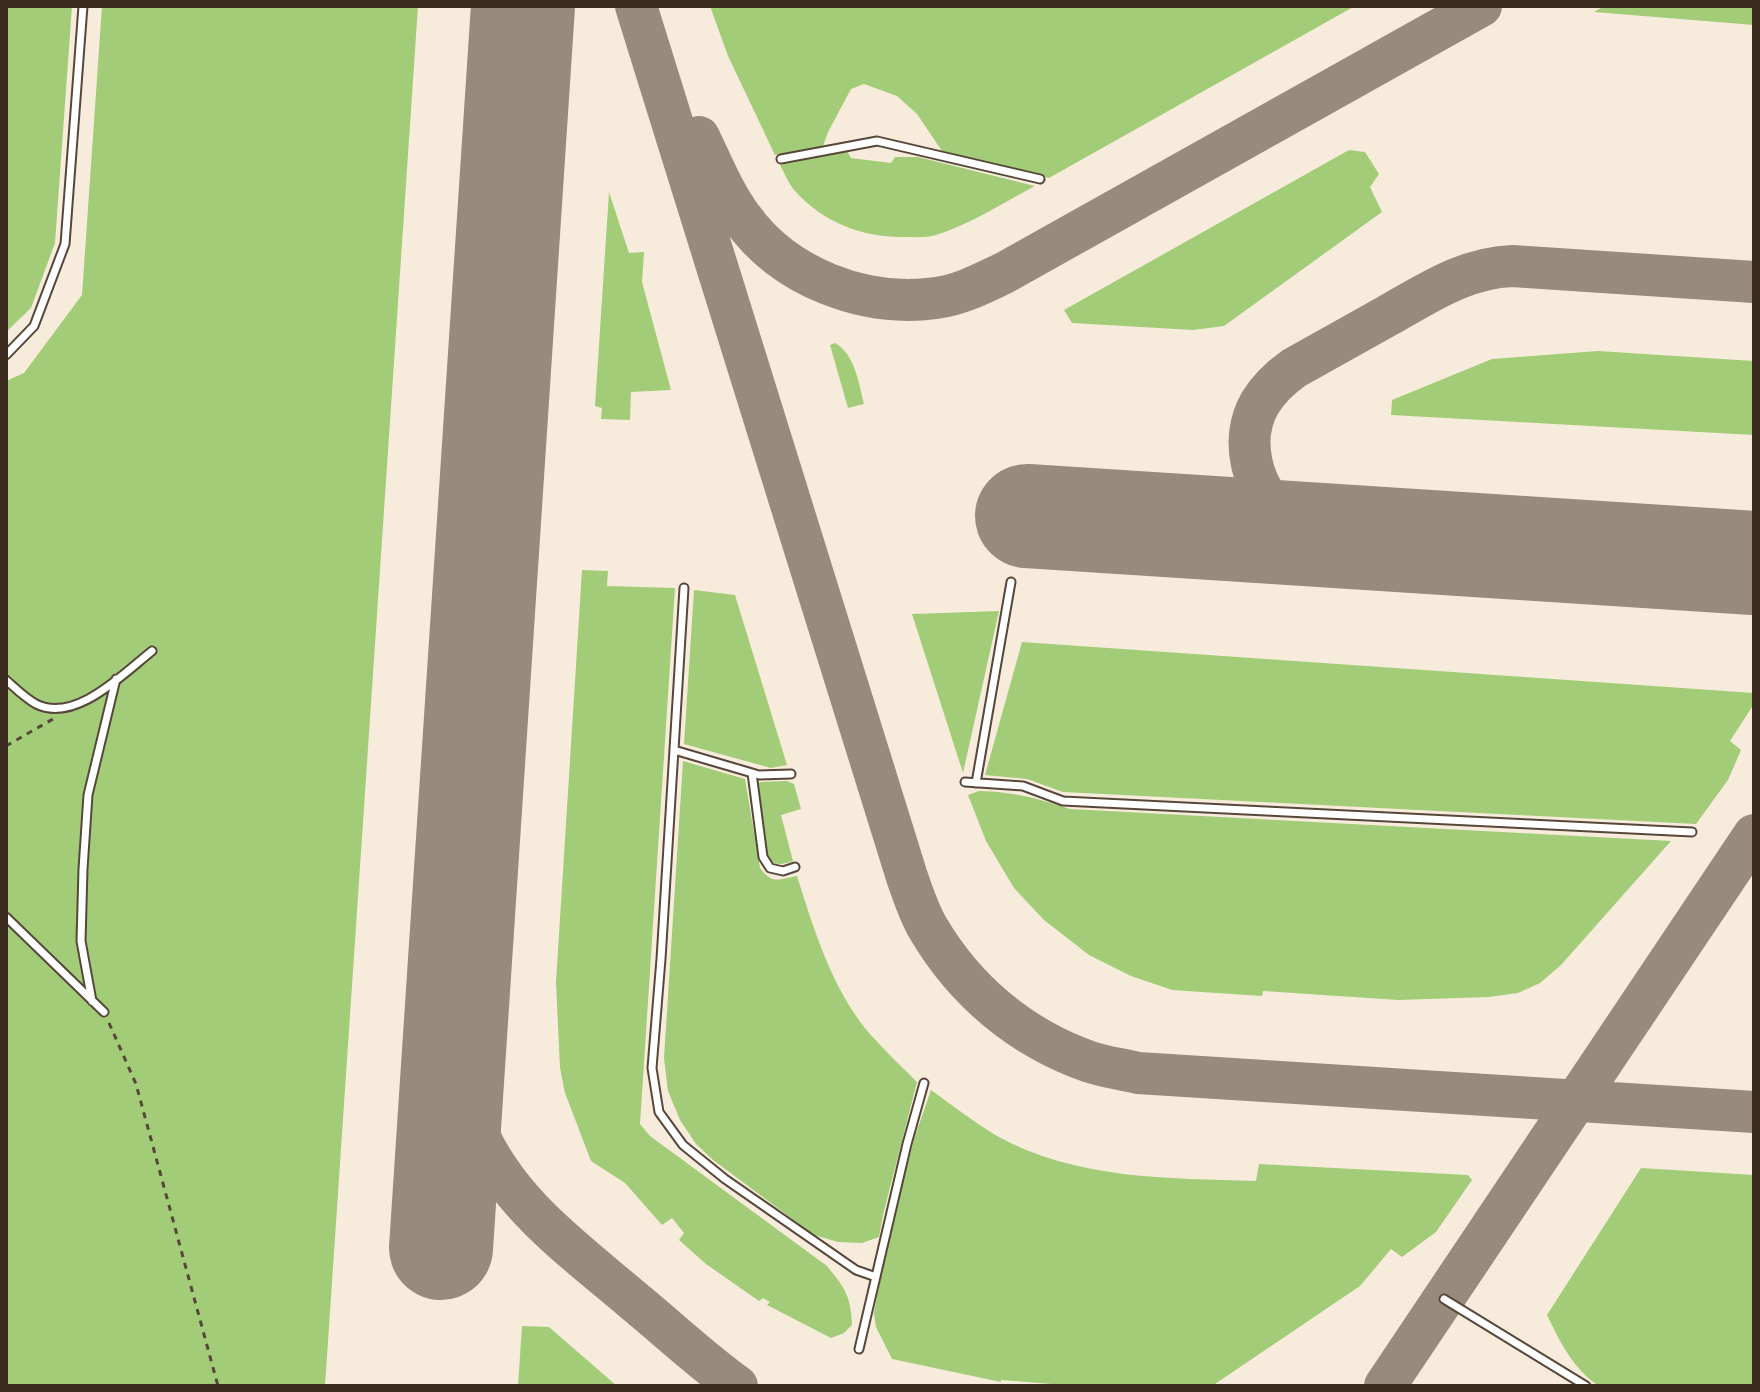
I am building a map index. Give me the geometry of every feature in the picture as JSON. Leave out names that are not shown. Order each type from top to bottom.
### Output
[{"type":"lane","points":[[6,355],[34,326],[65,244],[83,6]]},
{"type":"lane","points":[[781,159],[877,141],[1040,179]]},
{"type":"lane","points":[[976,783],[1011,582]]},
{"type":"lane","points":[[684,588],[652,1068],[659,1112],[683,1145],[725,1179],[856,1270],[876,1277]]},
{"type":"lane","points":[[6,680],[39,706],[56,708],[74,705],[92,698],[152,651]]},
{"type":"lane","points":[[92,1001],[81,941],[88,795],[116,679]]},
{"type":"lane","points":[[674,750],[759,775],[791,774]]},
{"type":"lane","points":[[752,773],[763,857],[770,868],[783,871],[795,867]]},
{"type":"lane","points":[[965,782],[1023,786],[1063,801],[1692,832]]},
{"type":"lane","points":[[6,917],[104,1012]]},
{"type":"lane","points":[[859,1349],[924,1083]]},
{"type":"lane","points":[[1444,1299],[1586,1386]]},
{"type":"path","points":[[6,746],[58,716]]},
{"type":"path","points":[[104,1012],[136,1084],[218,1386]]},
{"type":"green space","points":[[6,6],[72,6],[55,243],[31,308],[6,332]]},
{"type":"green space","points":[[102,6],[418,6],[325,1386],[6,1386],[6,381],[24,373],[82,295]]},
{"type":"green space","points":[[710,6],[1355,6],[1049,178],[942,151],[917,114],[897,96],[864,84],[851,89],[823,146],[775,155],[728,56]]},
{"type":"green space","points":[[1604,6],[1754,6],[1754,25],[1594,12]]},
{"type":"green space","points":[[1349,150],[1365,152],[1379,174],[1370,187],[1382,212],[1224,326],[1193,330],[1072,323],[1064,310]]},
{"type":"green space","points":[[847,151],[851,158],[891,163],[895,157],[918,157],[1035,186],[974,219],[936,235],[875,235],[846,226],[819,212],[789,183],[780,165]]},
{"type":"green space","points":[[609,192],[629,253],[644,252],[642,282],[671,390],[631,392],[630,420],[601,419],[602,408],[595,406]]},
{"type":"green space","points":[[835,343],[852,362],[864,404],[848,408],[830,345]]},
{"type":"green space","points":[[1598,351],[1754,361],[1754,435],[1391,415],[1392,400],[1492,359]]},
{"type":"green space","points":[[582,570],[608,571],[607,586],[675,588],[640,1124],[650,1136],[827,1266],[846,1293],[852,1325],[844,1333],[831,1338],[767,1305],[770,1302],[763,1298],[759,1301],[706,1264],[679,1240],[684,1233],[672,1218],[662,1225],[625,1183],[591,1161],[565,1093],[560,1068],[556,982]]},
{"type":"green space","points":[[694,590],[735,595],[787,765],[771,768],[684,744]]},
{"type":"green space","points":[[999,611],[963,773],[912,614]]},
{"type":"green space","points":[[1022,642],[1754,693],[1754,704],[1730,741],[1741,750],[1728,780],[1696,824],[1063,792],[1027,779],[985,775]]},
{"type":"green space","points":[[683,761],[745,779],[760,868],[772,879],[797,876],[817,938],[845,998],[869,1033],[917,1082],[879,1237],[862,1243],[838,1242],[814,1235],[696,1144],[680,1120],[668,1091],[664,1058]]},
{"type":"green space","points":[[787,781],[794,784],[801,809],[781,815],[793,861],[777,864],[771,861],[767,853],[757,786],[760,782]]},
{"type":"green space","points":[[979,791],[1025,796],[1070,809],[1671,841],[1561,965],[1540,983],[1518,993],[1398,1000],[1263,991],[1262,996],[1172,990],[1131,976],[1089,955],[1044,920],[1014,888],[986,841],[968,795]]},
{"type":"green space","points":[[931,1090],[997,1136],[1027,1150],[1091,1169],[1156,1177],[1256,1181],[1259,1164],[1468,1175],[1472,1180],[1436,1232],[1402,1257],[1391,1249],[1360,1286],[1212,1386],[1077,1386],[1001,1382],[892,1359],[876,1327],[874,1314],[881,1269],[914,1139]]},
{"type":"green space","points":[[1641,1168],[1754,1175],[1754,1386],[1599,1386],[1575,1363],[1557,1335],[1547,1315]]},
{"type":"green space","points":[[522,1326],[549,1327],[617,1386],[518,1386]]},
{"type":"taxiway","points":[[636,6],[907,877],[928,928],[977,992],[1018,1026],[1041,1040],[1096,1064],[1138,1073],[1754,1112]]},
{"type":"taxiway","points":[[699,137],[742,218],[759,239],[780,257],[803,272],[854,293],[909,300],[936,298],[980,285],[1004,273],[1481,6]]},
{"type":"taxiway","points":[[1324,534],[1284,515],[1263,492],[1252,463],[1250,432],[1260,403],[1294,368],[1432,291],[1478,271],[1512,266],[1754,282]]},
{"type":"taxiway","points":[[1385,1386],[1754,835]]},
{"type":"taxiway","points":[[457,996],[460,1062],[469,1111],[489,1154],[505,1179],[523,1202],[565,1243],[737,1386]]},
{"type":"runway","points":[[441,1248],[523,6]]},
{"type":"runway","points":[[1027,516],[1754,563]]}]
